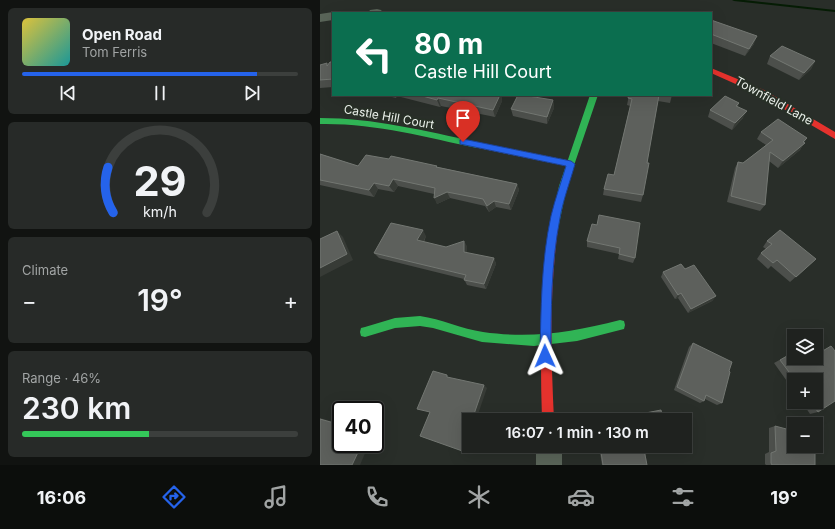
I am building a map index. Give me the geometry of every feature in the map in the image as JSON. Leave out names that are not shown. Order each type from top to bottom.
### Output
[{"type":"street","points":[[320,18],[332,16]]},
{"type":"street","name":"Townfield Lane","points":[[712,70],[761,92],[835,136]]},
{"type":"street","points":[[548,413],[544,340],[546,289],[551,245],[556,216],[571,164],[594,96]]},
{"type":"street","name":"Castle Hill Court","points":[[320,121],[337,120],[378,125],[571,164]]},
{"type":"street","points":[[365,332],[388,324],[428,322],[477,336],[507,340],[544,340],[591,334],[620,325]]},
{"type":"street","points":[[549,453],[549,465]]},
{"type":"building","points":[[712,20],[757,36],[749,49],[712,34]]},
{"type":"building","points":[[782,46],[815,61],[804,73],[770,56]]},
{"type":"building","points":[[330,62],[332,62],[332,79],[320,80],[320,65],[327,63],[327,66]]},
{"type":"building","points":[[423,96],[500,96],[493,110],[438,98],[437,100]]},
{"type":"building","points":[[518,96],[553,100],[547,117],[511,109]]},
{"type":"building","points":[[629,96],[659,96],[643,195],[604,189],[608,174],[614,175],[632,99],[628,98]]},
{"type":"building","points":[[725,96],[739,103],[736,106],[747,111],[735,123],[710,110]]},
{"type":"building","points":[[778,119],[807,138],[803,142],[805,143],[783,161],[770,152],[765,205],[731,196],[738,162],[743,163],[773,140],[761,132]]},
{"type":"building","points":[[320,154],[358,166],[366,155],[389,159],[391,156],[517,184],[509,204],[494,201],[487,206],[483,199],[447,192],[434,198],[435,188],[393,179],[389,186],[374,183],[369,190],[320,180]]},
{"type":"building","points":[[599,215],[640,223],[635,258],[619,254],[620,248],[587,241],[592,224],[597,225]]},
{"type":"building","points":[[391,223],[423,230],[417,240],[446,247],[464,241],[464,252],[494,258],[484,284],[464,280],[466,275],[374,253]]},
{"type":"building","points":[[780,230],[816,259],[796,277],[777,260],[773,263],[761,253],[772,244],[767,241]]},
{"type":"building","points":[[337,231],[347,254],[320,268],[320,239]]},
{"type":"building","points":[[681,264],[685,269],[694,265],[716,296],[691,309],[681,293],[678,295],[663,272]]},
{"type":"building","points":[[693,343],[732,362],[722,403],[706,395],[704,401],[677,387]]},
{"type":"building","points":[[831,346],[835,351],[835,401],[823,409],[823,373],[790,373],[780,360],[787,356],[787,365],[823,365],[823,351]]},
{"type":"building","points":[[433,371],[447,375],[447,377],[484,385],[474,413],[462,413],[462,451],[420,436],[430,412],[417,409]]},
{"type":"building","points":[[816,409],[823,409],[818,412]]},
{"type":"building","points":[[661,410],[662,413],[646,413]]},
{"type":"building","points":[[320,419],[332,422],[332,453],[358,453],[352,465],[320,465]]},
{"type":"building","points":[[775,426],[787,429],[787,453],[815,453],[815,465],[772,465],[771,453],[776,451]]},
{"type":"building","points":[[601,453],[645,453],[647,465],[603,465]]},
{"type":"waterway","points":[[734,0],[835,11]]},
{"type":"traffic: fast","points":[[554,229],[563,186],[594,96]]},
{"type":"traffic: fast","points":[[320,121],[359,122],[399,128],[477,145]]},
{"type":"traffic: fast","points":[[365,332],[395,323],[420,321],[433,323],[482,337],[534,341],[577,336],[620,325]]},
{"type":"traffic: slow","points":[[477,145],[571,164]]},
{"type":"traffic: jam","points":[[712,70],[761,92],[835,136]]},
{"type":"traffic: jam","points":[[548,413],[546,300],[550,253],[554,229]]},
{"type":"route","points":[[463,142],[571,164],[556,216],[551,245],[546,289],[544,340],[545,356]]}]
